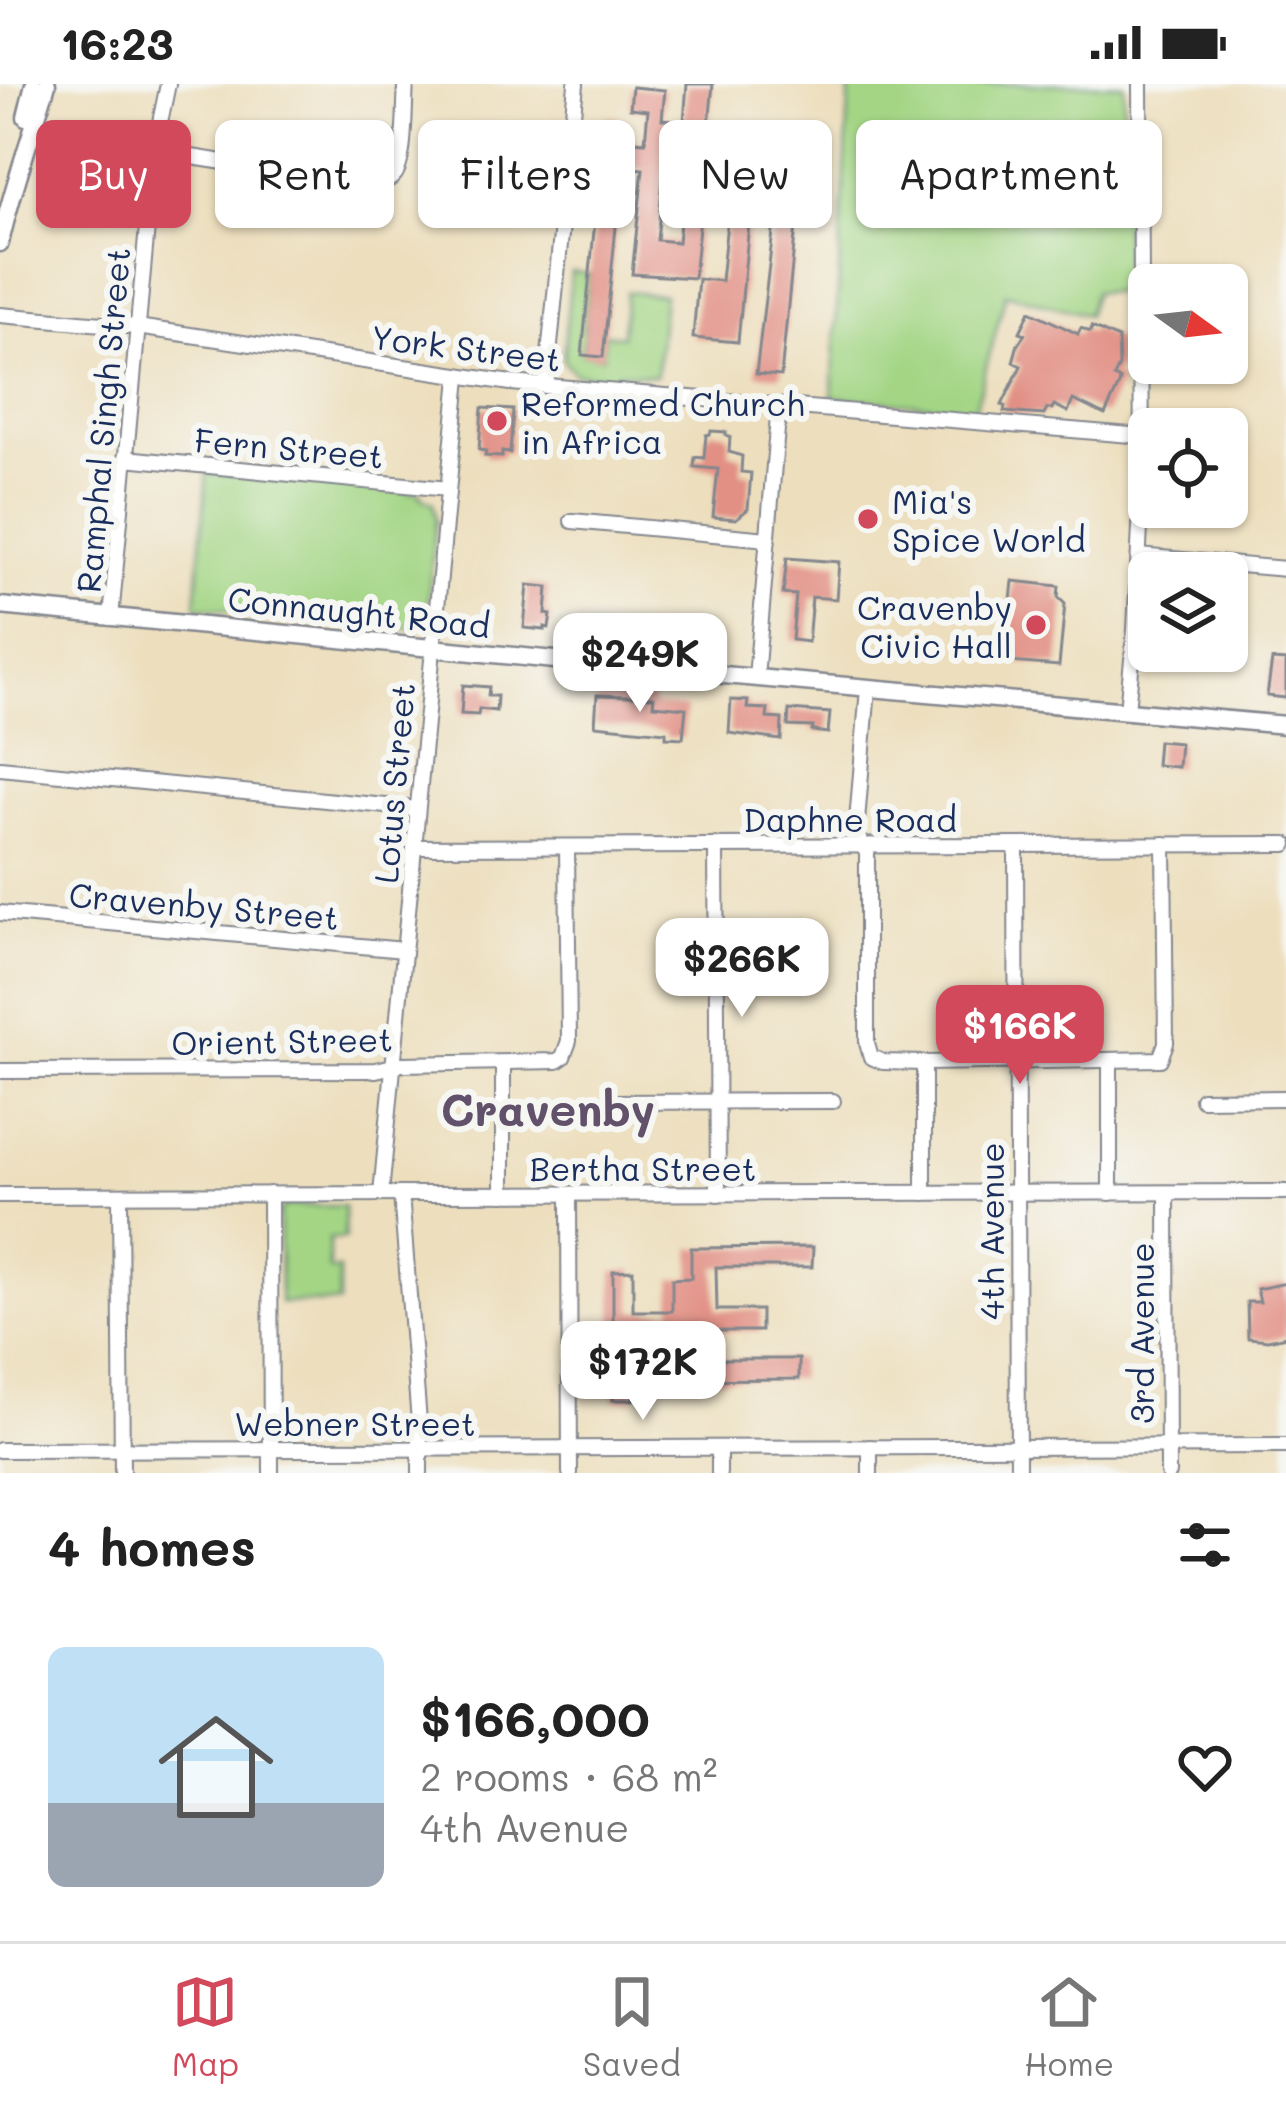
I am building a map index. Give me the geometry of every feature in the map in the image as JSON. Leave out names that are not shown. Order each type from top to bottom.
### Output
[{"type":"street","points":[[0,243],[34,84]]},
{"type":"street","points":[[13,188],[46,84]]},
{"type":"street","name":"Ramphal Singh Street","points":[[160,120],[168,84]]},
{"type":"street","points":[[191,157],[368,185],[385,182],[394,175],[400,158],[406,84]]},
{"type":"street","points":[[547,385],[576,84]]},
{"type":"street","points":[[1140,84],[1143,408]]},
{"type":"street","name":"Ramphal Singh Street","points":[[111,618],[147,228]]},
{"type":"street","name":"York Street","points":[[0,315],[137,327],[459,377],[1128,435]]},
{"type":"street","name":"Lotus Street","points":[[381,1194],[459,377]]},
{"type":"street","points":[[756,678],[779,405]]},
{"type":"street","name":"Fern Street","points":[[125,458],[448,489]]},
{"type":"street","points":[[572,521],[768,539]]},
{"type":"street","points":[[1248,566],[1286,569]]},
{"type":"street","name":"Connaught Road","points":[[0,606],[1286,724]]},
{"type":"street","points":[[1127,710],[1134,672]]},
{"type":"street","points":[[868,688],[856,834],[867,853],[867,1043],[871,1057],[883,1063],[924,1063],[1110,1062],[1163,1056],[1164,844]]},
{"type":"street","points":[[0,768],[417,809]]},
{"type":"street","name":"Daphne Road","points":[[414,847],[1286,844]]},
{"type":"street","points":[[716,845],[718,1194]]},
{"type":"street","name":"4th Avenue","points":[[1016,845],[1018,1473]]},
{"type":"street","name":"Orient Street","points":[[0,1071],[376,1070],[415,1064],[549,1063],[563,1058],[569,1041],[567,847]]},
{"type":"street","name":"Cravenby Street","points":[[0,913],[404,950]]},
{"type":"street","points":[[1110,1062],[1110,1193]]},
{"type":"street","points":[[924,1063],[924,1193]]},
{"type":"street","points":[[502,1064],[503,1195]]},
{"type":"street","points":[[1202,1099],[1286,1098]]},
{"type":"street","points":[[604,1102],[833,1101]]},
{"type":"street","name":"3rd Avenue","points":[[1167,1192],[1168,1473]]},
{"type":"street","name":"Bertha Street","points":[[0,1195],[1286,1192]]},
{"type":"street","points":[[270,1194],[271,1473]]},
{"type":"street","points":[[401,1194],[420,1473]]},
{"type":"street","points":[[569,1194],[570,1473]]},
{"type":"street","points":[[120,1196],[122,1473]]},
{"type":"street","name":"Webner Street","points":[[0,1450],[1286,1446]]},
{"type":"street","points":[[870,1447],[870,1473]]},
{"type":"street","points":[[719,1448],[719,1473]]},
{"type":"green space","points":[[850,84],[1124,84],[1124,120],[856,120],[856,228],[1125,228],[1125,292],[1094,292],[1087,315],[1006,293],[975,409],[832,397]]},
{"type":"green space","points":[[571,272],[589,274],[582,354],[603,357],[605,334],[622,336],[626,292],[664,295],[656,376],[575,374],[563,360]]},
{"type":"green space","points":[[207,473],[421,493],[433,503],[436,520],[427,612],[419,625],[410,628],[198,607]]},
{"type":"green space","points":[[286,1206],[344,1206],[345,1238],[329,1239],[329,1270],[339,1270],[339,1303],[280,1303],[279,1212]]},
{"type":"building","points":[[687,84],[713,84],[709,120],[684,120]]},
{"type":"building","points":[[632,87],[665,90],[662,119],[673,120],[659,120],[657,240],[678,242],[679,228],[699,228],[694,278],[632,274],[643,169],[635,168],[635,141],[645,142],[648,110],[630,108]]},
{"type":"building","points":[[594,228],[616,228],[603,357],[582,355]]},
{"type":"building","points":[[726,228],[749,228],[738,342],[693,338],[698,279],[721,281]]},
{"type":"building","points":[[773,228],[796,228],[781,376],[756,374]]},
{"type":"building","points":[[1030,311],[1078,334],[1081,328],[1090,332],[1092,327],[1118,339],[1119,366],[1114,377],[1120,380],[1105,415],[1073,400],[1068,412],[1054,405],[1044,415],[1004,412],[1002,405],[1021,366],[1013,362]]},
{"type":"building","name":"Reformed Church in Africa","points":[[482,408],[513,410],[510,453],[485,456],[486,451],[479,450]]},
{"type":"building","points":[[726,432],[729,452],[742,456],[741,472],[751,473],[748,509],[736,519],[713,517],[718,469],[694,467],[695,457],[704,458],[706,435]]},
{"type":"building","points":[[787,558],[839,562],[836,599],[812,597],[808,642],[792,640],[796,595],[783,594]]},
{"type":"building","name":"Cravenby Civic Hall","points":[[1013,581],[1059,586],[1058,597],[1065,604],[1059,666],[998,661],[1000,639],[1007,639]]},
{"type":"building","points":[[528,585],[548,587],[546,614],[551,615],[545,630],[524,628]]},
{"type":"building","points":[[1272,660],[1286,661],[1286,698],[1267,696]]},
{"type":"building","points":[[463,685],[489,687],[488,696],[497,696],[496,711],[461,714]]},
{"type":"building","points":[[597,695],[654,697],[653,705],[686,708],[683,738],[595,725]]},
{"type":"building","points":[[731,700],[748,701],[747,708],[768,709],[767,718],[782,719],[781,740],[729,733]]},
{"type":"building","points":[[789,710],[830,713],[828,733],[788,726]]},
{"type":"building","points":[[1158,741],[1180,743],[1178,767],[1156,765]]},
{"type":"building","points":[[813,1247],[812,1267],[716,1267],[717,1310],[761,1310],[761,1331],[633,1331],[633,1359],[799,1359],[799,1379],[633,1380],[633,1400],[613,1400],[613,1271],[633,1270],[633,1311],[672,1311],[672,1279],[691,1278],[691,1248]]},
{"type":"building","points":[[1286,1283],[1286,1336],[1248,1338],[1247,1302],[1260,1302],[1257,1289]]},
{"type":"place","name":"Reformed Church in Africa","points":[[497,421]]},
{"type":"place","name":"Mia's Spice World","points":[[868,519]]},
{"type":"place","name":"Cravenby Civic Hall","points":[[1036,625]]},
{"type":"district","name":"Cravenby","points":[[548,1108]]}]
